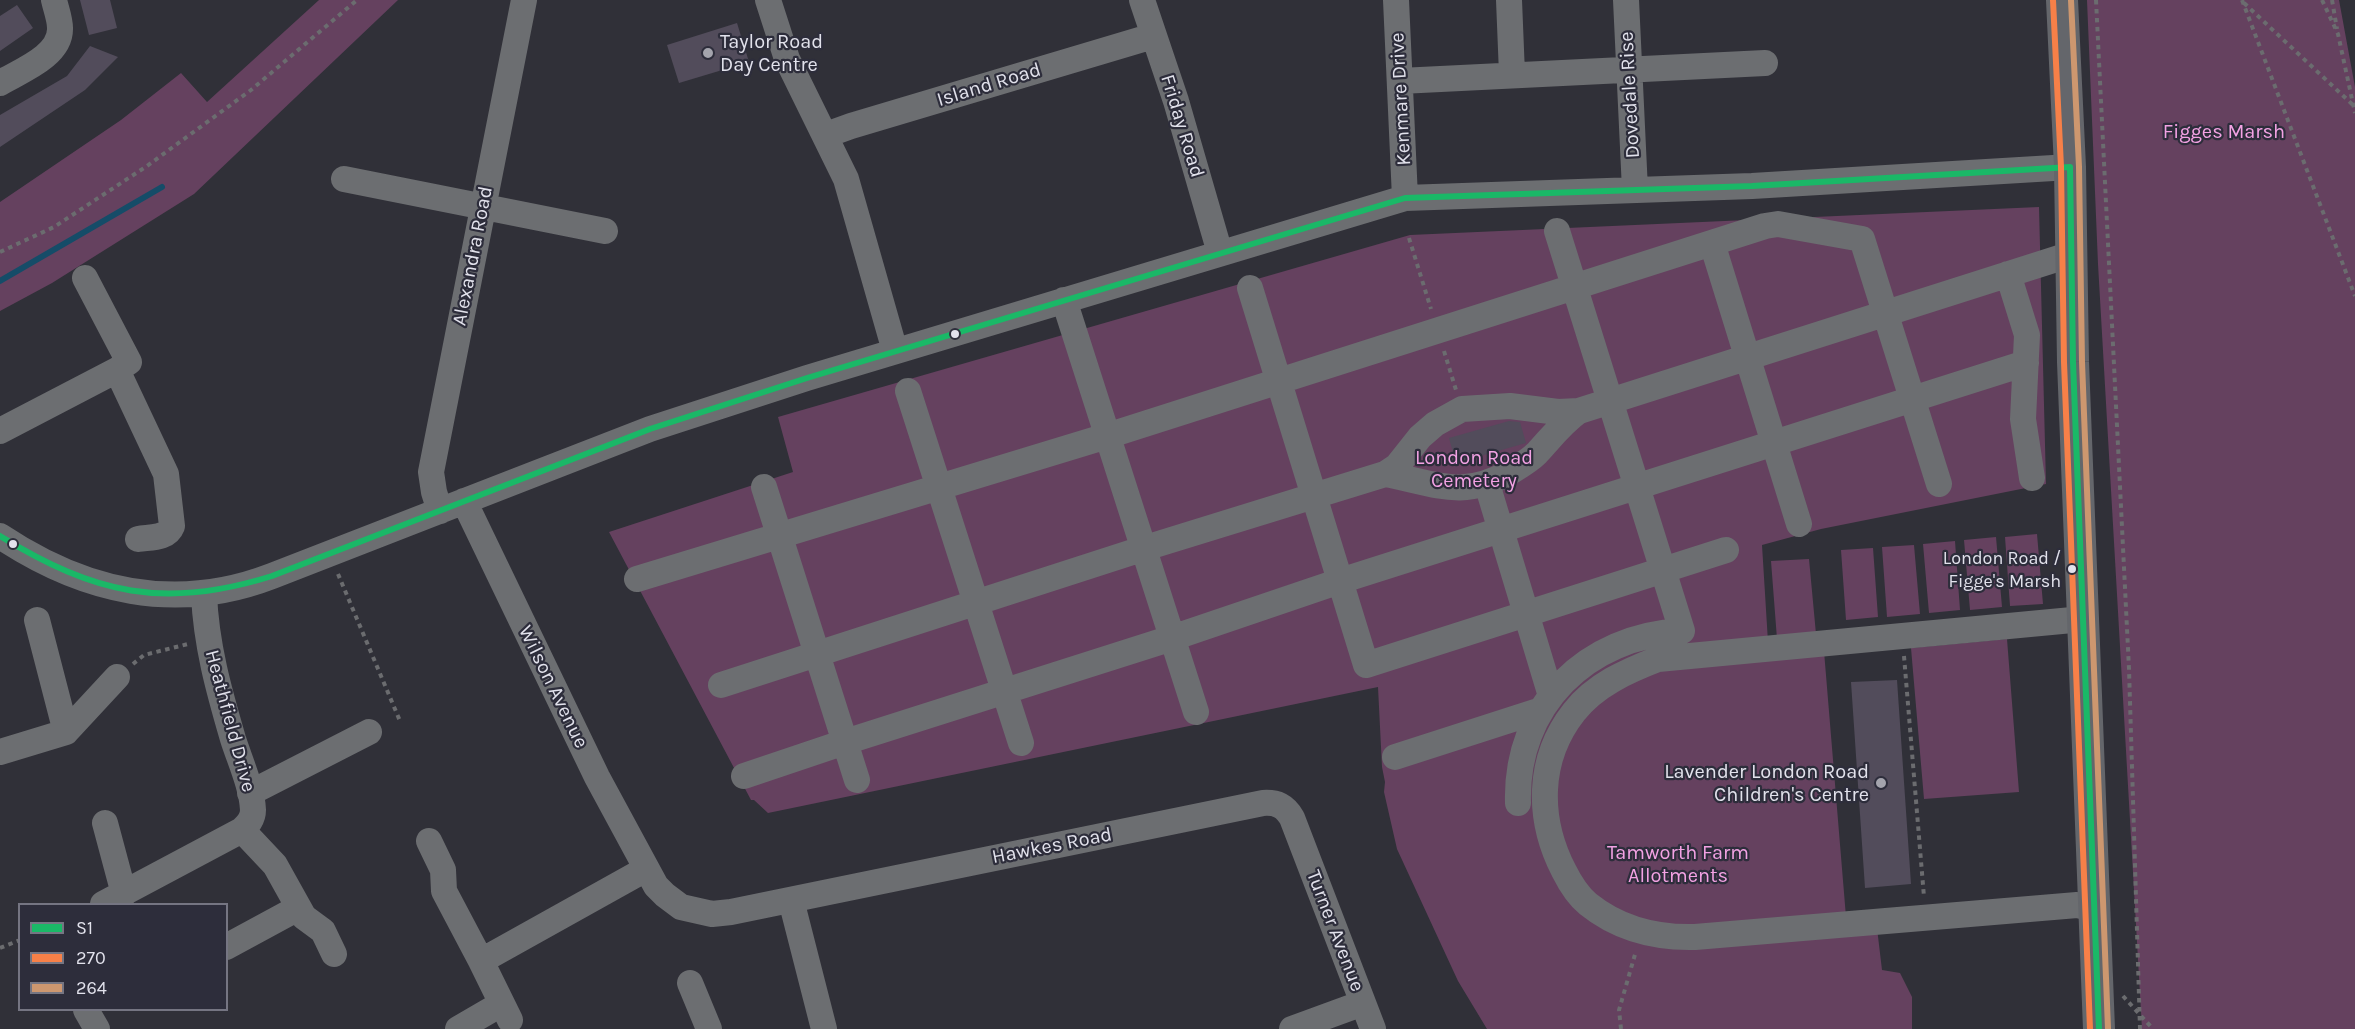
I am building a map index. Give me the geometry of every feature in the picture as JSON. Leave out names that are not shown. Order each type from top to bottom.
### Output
[{"type":"main road","points":[[2062,0],[2070,167],[2073,362],[2098,1029]]},
{"type":"street","points":[[0,83],[46,55],[58,42],[61,29],[54,0]]},
{"type":"street","name":"Alexandra Road","points":[[440,511],[431,472],[524,0]]},
{"type":"street","points":[[768,0],[787,59],[846,179],[895,351]]},
{"type":"street","name":"Friday Road","points":[[1142,0],[1176,101],[1220,253]]},
{"type":"street","name":"Kenmare Drive","points":[[1396,0],[1405,198]]},
{"type":"street","points":[[1509,0],[1512,74]]},
{"type":"street","name":"Dovedale Rise","points":[[1626,0],[1635,190]]},
{"type":"street","name":"Island Road","points":[[826,135],[1153,36]]},
{"type":"street","points":[[1400,81],[1765,63]]},
{"type":"street","points":[[0,536],[65,573],[111,588],[171,595],[204,594],[249,585],[650,429],[895,351],[1405,198],[1764,185],[2070,167]]},
{"type":"street","points":[[344,179],[605,231]]},
{"type":"street","points":[[637,579],[1107,436],[1778,224],[1862,239],[1938,484]]},
{"type":"street","points":[[1518,803],[1521,762],[1531,729],[1546,703],[1572,672],[1613,647],[1660,632],[1682,632],[1557,231]]},
{"type":"street","points":[[1712,243],[1800,524]]},
{"type":"street","points":[[721,685],[1142,549],[1385,474],[1397,466],[1420,437],[1435,424],[1462,408],[1510,406],[1558,412],[1579,411],[2072,254]]},
{"type":"street","points":[[2008,274],[2027,335],[2023,419],[2031,478]]},
{"type":"street","points":[[0,431],[129,362],[85,278]]},
{"type":"street","points":[[1250,288],[1366,665],[1726,550]]},
{"type":"street","points":[[1064,300],[1196,712]]},
{"type":"street","points":[[744,776],[1172,638],[1340,581],[2026,363]]},
{"type":"street","points":[[117,370],[166,474],[172,526],[170,532],[138,539]]},
{"type":"street","points":[[908,391],[1021,743]]},
{"type":"street","points":[[1385,474],[1447,487],[1468,488],[1487,484],[1522,465],[1536,454],[1566,420],[1579,411]]},
{"type":"street","points":[[1487,484],[1526,615],[1546,703]]},
{"type":"street","points":[[764,487],[857,780]]},
{"type":"street","name":"Wilson Avenue","points":[[464,501],[592,767],[646,869],[665,896],[681,907],[712,914],[791,900]]},
{"type":"street","name":"Heathfield Drive","points":[[204,594],[208,639],[216,680],[250,793],[253,815],[242,830]]},
{"type":"street","points":[[2083,619],[1658,660],[1609,681],[1574,711],[1554,744],[1545,780],[1544,806],[1547,831],[1556,857],[1571,886],[1587,904],[1612,920],[1642,933],[1671,938],[1695,938],[2077,905],[2093,909]]},
{"type":"street","points":[[37,620],[66,732]]},
{"type":"street","points":[[0,752],[66,732],[117,677]]},
{"type":"street","points":[[1395,758],[1546,703]]},
{"type":"street","points":[[250,793],[369,732]]},
{"type":"street","name":"Hawkes Road","points":[[791,900],[1263,803],[1276,803],[1287,810],[1298,833]]},
{"type":"street","points":[[105,823],[113,899],[242,830],[276,865],[298,908],[304,917],[322,931],[334,954]]},
{"type":"street","name":"Turner Avenue","points":[[1298,833],[1373,1029]]},
{"type":"street","points":[[429,841],[443,870],[444,891],[506,1012],[458,1029]]},
{"type":"street","points":[[481,961],[646,869]]},
{"type":"street","points":[[791,900],[824,1029]]},
{"type":"street","points":[[228,946],[298,908]]},
{"type":"street","points":[[690,983],[699,999],[709,1029]]},
{"type":"street","points":[[1292,1029],[1363,1003]]},
{"type":"street","points":[[87,1011],[97,1029]]},
{"type":"path","points":[[0,252],[54,227],[147,166],[251,90],[357,0]]},
{"type":"path","points":[[2096,0],[2129,669],[2140,1029]]},
{"type":"path","points":[[2242,0],[2353,105]]},
{"type":"path","points":[[2242,0],[2355,296]]},
{"type":"path","points":[[2322,0],[2338,34]]},
{"type":"path","points":[[2332,0],[2355,113]]},
{"type":"path","points":[[330,554],[400,721]]},
{"type":"path","points":[[117,677],[144,655],[198,642]]},
{"type":"path","points":[[1904,653],[1924,900]]},
{"type":"path","points":[[1622,1029],[1619,1010],[1642,933]]},
{"type":"path","points":[[0,948],[18,941]]},
{"type":"path","points":[[2120,993],[2152,1029]]},
{"type":"green space","points":[[319,0],[398,0],[194,194],[52,283],[0,311],[0,202],[121,120],[181,73],[207,102]]},
{"type":"green space","name":"Figges Marsh","points":[[2087,0],[2339,0],[2355,87],[2355,1029],[2142,1029],[2098,264]]},
{"type":"green space","name":"London Road Cemetery","points":[[2039,207],[2046,484],[1821,529],[1762,545],[1768,642],[1823,639],[1847,929],[1877,928],[1882,970],[1900,973],[1912,997],[1912,1029],[1487,1029],[1458,981],[1397,849],[1384,792],[1378,687],[768,813],[754,800],[751,800],[609,532],[793,472],[778,417],[1410,235]]},
{"type":"green space","points":[[2037,534],[2043,604],[2010,606],[2005,537]]},
{"type":"green space","points":[[1996,537],[2002,607],[1970,610],[1964,540]]},
{"type":"green space","points":[[1955,541],[1960,610],[1929,613],[1923,544]]},
{"type":"green space","points":[[1914,545],[1920,614],[1887,617],[1882,547]]},
{"type":"green space","points":[[1873,548],[1878,617],[1846,620],[1841,550]]},
{"type":"green space","points":[[1809,559],[1816,634],[1777,639],[1771,561]]},
{"type":"green space","points":[[2007,639],[2019,792],[1924,799],[1911,648]]},
{"type":"building","points":[[80,0],[110,0],[117,28],[89,35]]},
{"type":"building","points":[[17,5],[33,28],[0,51],[0,16]]},
{"type":"building","name":"Taylor Road Day Centre","points":[[737,23],[749,62],[679,83],[667,45]]},
{"type":"building","points":[[90,46],[118,57],[85,90],[0,147],[0,115],[67,76]]},
{"type":"building","points":[[1509,421],[1520,422],[1526,443],[1456,463],[1449,438]]},
{"type":"building","name":"Lavender London Road Children's Centre","points":[[1897,680],[1911,884],[1865,888],[1851,682]]},
{"type":"waterway","points":[[0,281],[162,187]]},
{"type":"transit line","name":"270","points":[[2053,0],[2061,167],[2064,362],[2090,1029]]},
{"type":"transit line","name":"264","points":[[2071,0],[2079,167],[2082,362],[2108,1029]]},
{"type":"transit line","name":"S1","points":[[2070,167],[2073,362],[2099,1029]]},
{"type":"transit line","name":"S1","points":[[0,536],[67,572],[99,583],[131,590],[164,594],[197,592],[233,586],[272,576],[650,429],[807,378],[1405,198],[1752,186],[2070,167]]},
{"type":"place","name":"Taylor Road Day Centre","points":[[708,53]]},
{"type":"place","name":"London Road / Figge's Marsh","points":[[2072,569]]},
{"type":"place","name":"Lavender London Road Children's Centre","points":[[1881,783]]},
{"type":"park label","name":"Tamworth Farm Allotments","points":[[1678,864]]}]
